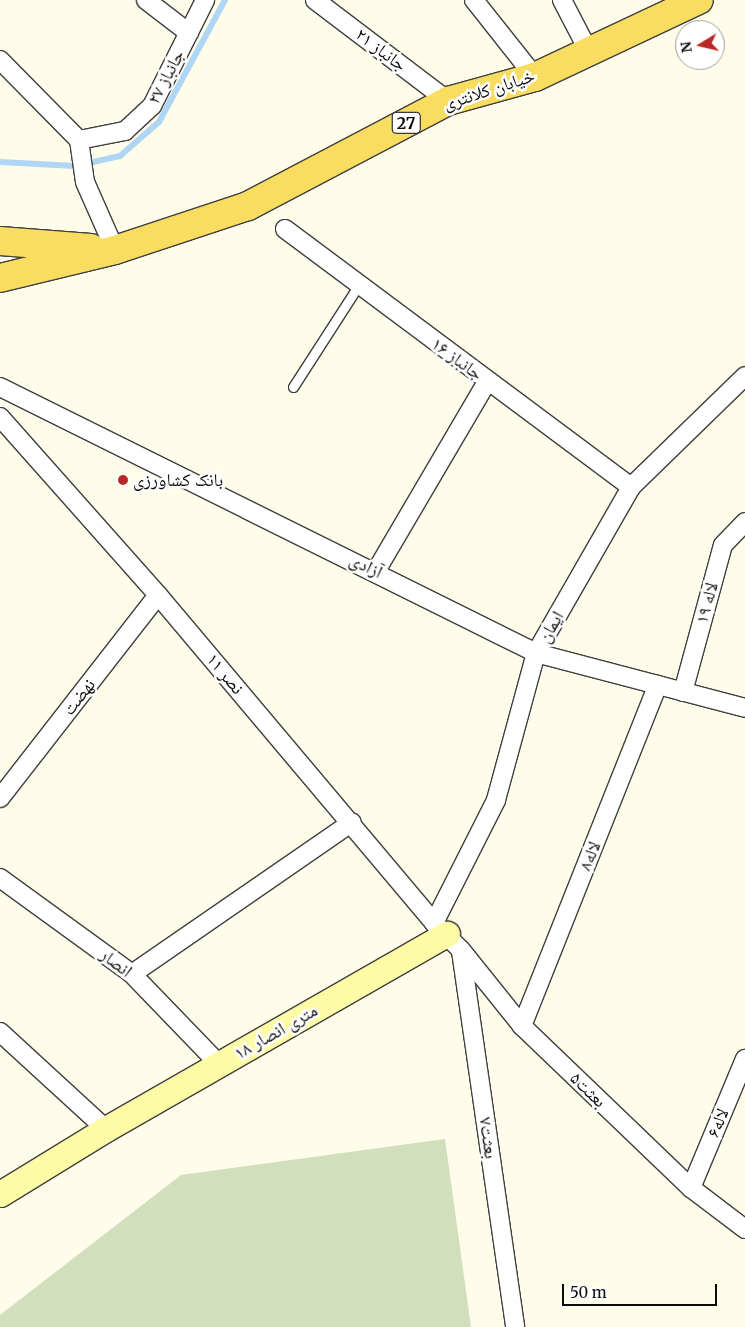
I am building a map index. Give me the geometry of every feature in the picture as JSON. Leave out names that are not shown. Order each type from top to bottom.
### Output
[{"type":"main road","name":"خیابان کلانتری","points":[[0,278],[115,250],[248,206],[448,101],[535,77],[588,50],[700,0]]},
{"type":"main road","name":"خیابان کلانتری","points":[[0,241],[115,250]]},
{"type":"street","points":[[146,0],[189,33]]},
{"type":"street","name":"جانباز ۲۷","points":[[79,140],[126,131],[152,106],[205,0]]},
{"type":"street","name":"جانباز ۲۱","points":[[315,0],[448,101]]},
{"type":"street","points":[[474,0],[535,77]]},
{"type":"street","points":[[562,0],[588,50]]},
{"type":"street","points":[[0,60],[79,140],[85,182],[115,250]]},
{"type":"street","name":"جانباز ۱۶","points":[[285,229],[358,286],[631,487]]},
{"type":"street","name":"ایمان","points":[[448,936],[496,800],[536,654],[631,487],[745,376]]},
{"type":"street","points":[[376,571],[487,382]]},
{"type":"street","name":"آزادی","points":[[0,386],[376,571],[536,654],[745,708]]},
{"type":"street","name":"نصر ۱۱","points":[[0,417],[158,595],[448,936]]},
{"type":"street","name":"لاله ۱۹","points":[[683,692],[723,545],[745,522]]},
{"type":"street","name":"نهضت","points":[[0,798],[158,595]]},
{"type":"street","name":"لاله۸","points":[[522,1026],[658,685]]},
{"type":"street","points":[[132,974],[352,822]]},
{"type":"street","name":"انصار","points":[[0,878],[132,974],[219,1064]]},
{"type":"street","name":"بعثت۵","points":[[448,936],[522,1026],[691,1188],[745,1229]]},
{"type":"street","name":"۱۸ متری انصار","points":[[0,1194],[106,1129],[448,936]]},
{"type":"street","name":"بعثت۷","points":[[448,936],[515,1327]]},
{"type":"street","points":[[0,1032],[106,1129]]},
{"type":"street","name":"لاله۶","points":[[691,1188],[745,1059]]},
{"type":"lane","points":[[293,387],[358,286]]},
{"type":"green space","points":[[445,1139],[471,1327],[0,1327],[0,1315],[181,1175]]},
{"type":"waterway","points":[[0,162],[75,166],[120,156],[159,122],[225,0]]},
{"type":"place","name":"بانک کشاورزی","points":[[123,480]]}]
